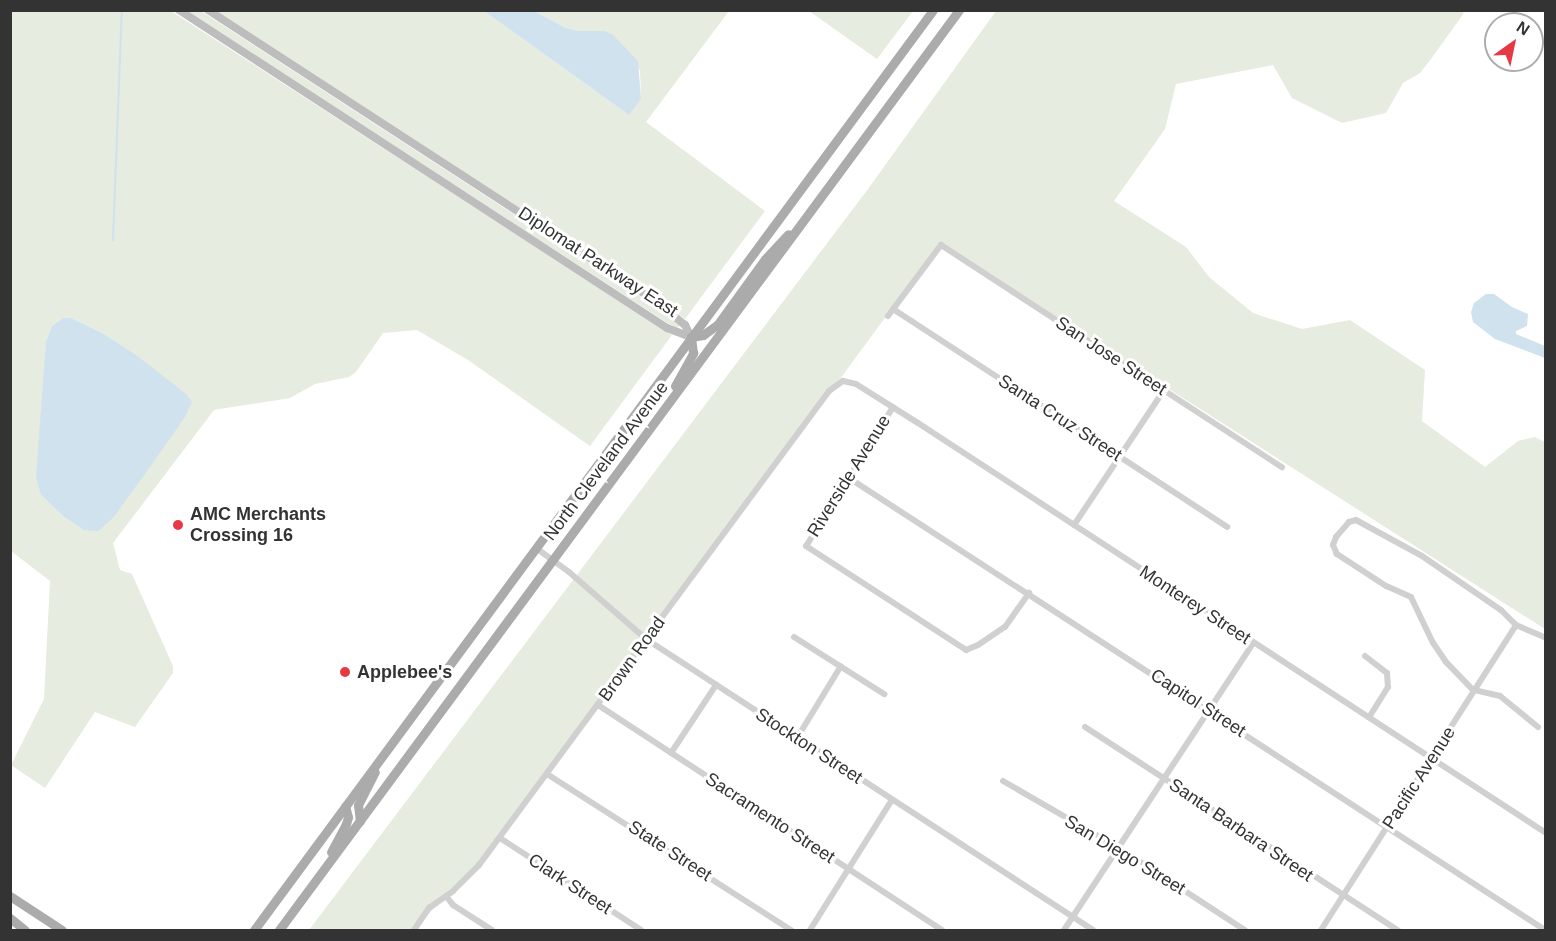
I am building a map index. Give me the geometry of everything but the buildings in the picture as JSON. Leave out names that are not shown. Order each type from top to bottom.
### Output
[{"type":"main road","name":"Diplomat Parkway East","points":[[179,10],[667,328],[691,337]]},
{"type":"main road","name":"Diplomat Parkway East","points":[[208,10],[654,300],[685,325],[691,337]]},
{"type":"main road","name":"North Cleveland Avenue","points":[[254,930],[933,10]]},
{"type":"main road","name":"North Cleveland Avenue","points":[[279,930],[959,10]]},
{"type":"main road","points":[[655,421],[693,353],[691,337],[711,331],[718,324],[765,259],[823,194]]},
{"type":"main road","points":[[360,821],[358,805],[391,743]]},
{"type":"main road","points":[[309,890],[346,824],[348,810],[345,806]]},
{"type":"main road","points":[[10,896],[62,930]]},
{"type":"main road","points":[[10,918],[25,930]]},
{"type":"street","name":"San Jose Street","points":[[893,309],[941,245],[1282,468]]},
{"type":"street","points":[[888,316],[893,309]]},
{"type":"street","name":"Santa Cruz Street","points":[[893,309],[1227,527]]},
{"type":"street","name":"Monterey Street","points":[[843,381],[856,384],[893,407],[1545,833]]},
{"type":"street","name":"Brown Road","points":[[414,930],[429,908],[446,896],[479,865],[829,391],[843,381]]},
{"type":"street","points":[[1074,525],[1164,390]]},
{"type":"street","name":"Riverside Avenue","points":[[893,407],[806,546],[966,650],[1005,627],[1029,593]]},
{"type":"street","name":"Capitol Street","points":[[849,478],[1545,930]]},
{"type":"street","points":[[1538,727],[1500,696],[1473,690],[1446,662],[1433,643],[1411,597],[1386,586],[1336,554],[1333,545],[1336,537],[1348,522],[1356,520],[1422,556],[1501,610],[1516,625],[1545,638]]},
{"type":"street","name":"Stockton Street","points":[[536,548],[646,639],[1093,930]]},
{"type":"street","name":"Pacific Avenue","points":[[1321,930],[1516,625]]},
{"type":"street","points":[[794,637],[884,694]]},
{"type":"street","points":[[1064,930],[1253,643]]},
{"type":"street","points":[[1365,656],[1387,673],[1388,687],[1369,717]]},
{"type":"street","points":[[797,738],[841,666]]},
{"type":"street","points":[[671,753],[716,685]]},
{"type":"street","name":"Sacramento Street","points":[[597,705],[942,930]]},
{"type":"street","name":"Santa Barbara Street","points":[[1085,727],[1343,897],[1398,930]]},
{"type":"street","name":"State Street","points":[[547,774],[791,930]]},
{"type":"street","name":"San Diego Street","points":[[1003,781],[1119,848],[1245,930]]},
{"type":"street","points":[[810,930],[892,800]]},
{"type":"street","name":"Clark Street","points":[[500,838],[641,930]]},
{"type":"street","points":[[446,896],[453,905],[492,930]]},
{"type":"shaded area","points":[[1459,10],[1464,13],[1420,73],[1403,83],[1386,113],[1342,123],[1292,98],[1273,65],[1176,84],[1165,129],[1114,201],[1186,247],[1209,277],[1253,313],[1302,329],[1350,320],[1425,370],[1422,421],[1485,467],[1518,441],[1535,437],[1545,442],[1545,629],[940,243],[484,863],[432,910],[416,930],[309,930],[868,189],[996,11]]},
{"type":"shaded area","points":[[11,11],[171,11],[672,335],[590,446],[468,360],[417,330],[383,333],[356,372],[349,377],[315,384],[290,398],[214,410],[113,543],[120,570],[132,574],[173,666],[173,673],[135,727],[95,712],[45,788],[11,765],[44,699],[50,581],[11,551]],"holes":[[[63,318],[71,318],[104,334],[135,354],[190,399],[84,530],[64,517],[41,495],[46,341],[52,326]]]},
{"type":"shaded area","points":[[187,11],[201,11],[652,304],[680,326],[677,328],[669,324]]},
{"type":"shaded area","points":[[216,11],[484,11],[629,115],[641,98],[640,71],[631,54],[605,31],[578,31],[564,27],[534,11],[729,11],[646,122],[765,211],[685,319],[657,297]]},
{"type":"shaded area","points":[[809,11],[913,11],[877,59]]},
{"type":"water","points":[[484,11],[534,11],[564,27],[578,31],[605,31],[613,35],[638,61],[641,99],[629,115]]},
{"type":"water","points":[[1486,294],[1494,294],[1512,307],[1528,314],[1527,326],[1516,331],[1516,334],[1545,346],[1545,358],[1495,339],[1473,322],[1471,312],[1474,303]]},
{"type":"water","points":[[63,318],[71,318],[104,334],[135,354],[186,394],[192,402],[185,417],[113,518],[98,531],[84,530],[64,517],[41,495],[36,477],[46,341],[52,326]]},
{"type":"waterway","points":[[113,240],[122,10]]},
{"type":"place","name":"AMC Merchants Crossing 16","points":[[178,525]]},
{"type":"place","name":"Applebee's","points":[[345,672]]}]
